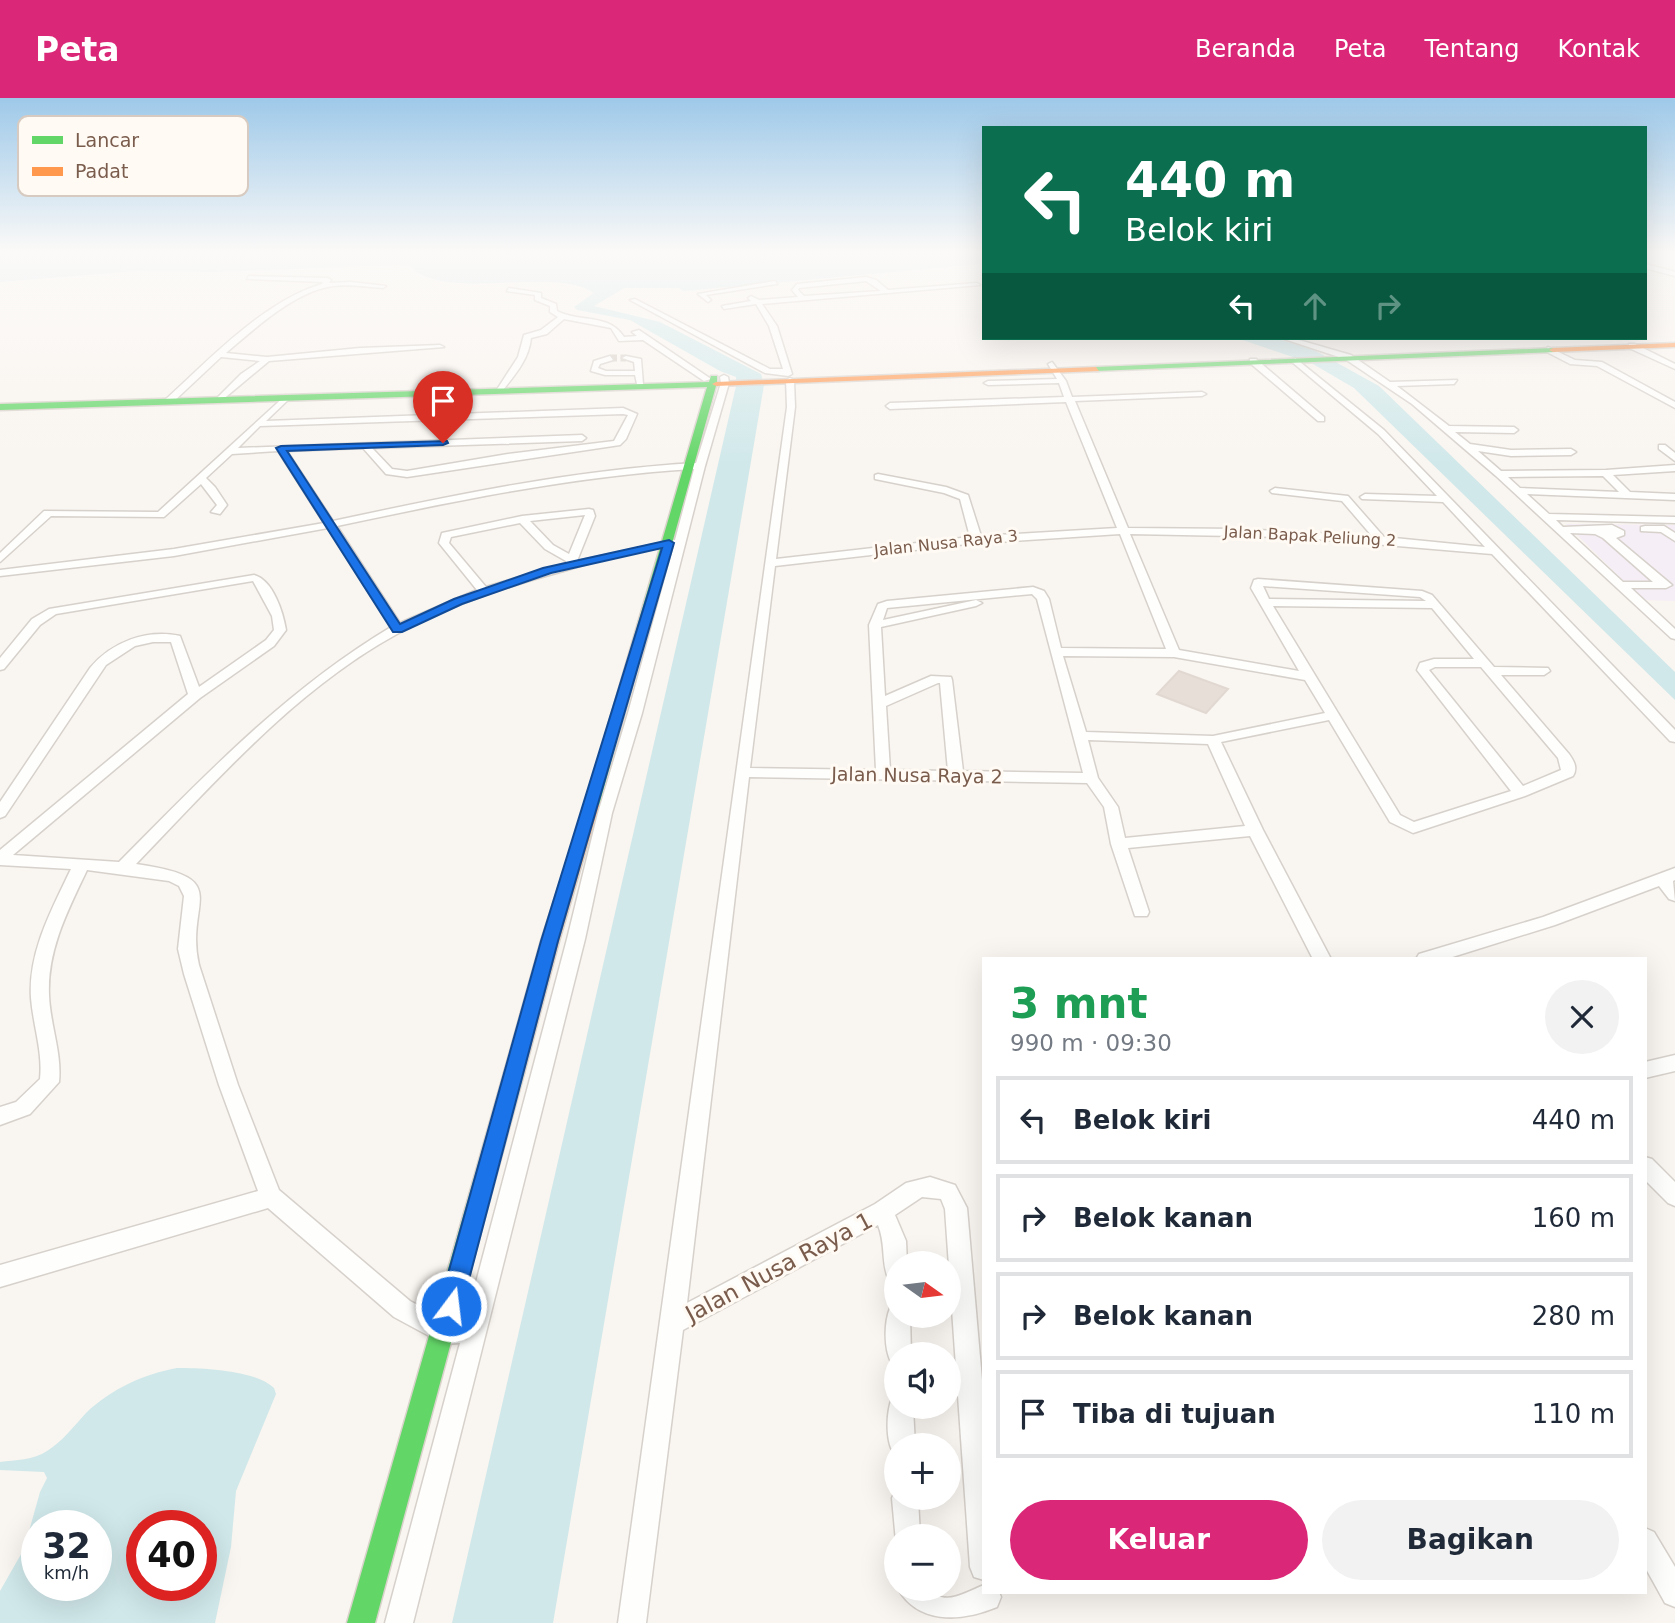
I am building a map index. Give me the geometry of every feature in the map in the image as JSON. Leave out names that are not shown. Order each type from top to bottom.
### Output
[{"type":"street","points":[[169,401],[260,323]]},
{"type":"street","points":[[499,389],[527,346],[526,338],[544,332],[555,323]]},
{"type":"street","points":[[603,323],[613,327],[622,339],[640,335],[721,380]]},
{"type":"street","points":[[678,323],[768,370],[788,375]]},
{"type":"street","points":[[632,1623],[674,1322],[742,772],[791,407],[788,375],[771,323]]},
{"type":"street","points":[[1291,340],[1336,356],[1390,384],[1469,447],[1675,635]]},
{"type":"street","points":[[1336,356],[1548,349],[1633,343],[1675,367]]},
{"type":"street","points":[[988,383],[1056,371],[1633,343],[1674,344]]},
{"type":"street","points":[[220,355],[267,359],[360,350],[440,347]]},
{"type":"street","points":[[1548,349],[1573,362],[1599,364],[1675,405]]},
{"type":"street","points":[[610,358],[597,363],[594,369],[640,379],[684,383],[764,379],[788,375],[1056,371],[1294,358],[1381,432],[1675,737]]},
{"type":"street","points":[[626,358],[638,361],[640,379]]},
{"type":"street","points":[[221,399],[244,376],[267,359]]},
{"type":"street","points":[[1253,361],[1321,419]]},
{"type":"street","points":[[1056,371],[1174,653]]},
{"type":"street","points":[[0,407],[499,389],[640,379]]},
{"type":"street","points":[[399,1623],[576,939],[605,813],[694,466],[721,380]]},
{"type":"street","points":[[1390,384],[1454,382]]},
{"type":"street","points":[[890,406],[1202,394]]},
{"type":"street","points":[[0,559],[48,513],[153,517],[167,511],[286,397]]},
{"type":"street","points":[[257,424],[628,411],[633,414],[621,440],[613,443],[403,475],[389,472],[366,446]]},
{"type":"street","points":[[1448,429],[1514,430]]},
{"type":"street","points":[[229,451],[623,436]]},
{"type":"street","points":[[1469,447],[1511,453],[1572,452]]},
{"type":"street","points":[[1662,447],[1675,458]]},
{"type":"street","points":[[281,448],[398,629]]},
{"type":"street","points":[[0,573],[177,552],[495,489],[604,474],[694,466]]},
{"type":"street","points":[[1499,474],[1606,473],[1675,468]]},
{"type":"street","points":[[1606,473],[1626,494]]},
{"type":"street","points":[[878,477],[903,484],[953,491],[965,496],[976,539]]},
{"type":"street","points":[[201,479],[220,499],[222,505],[216,512]]},
{"type":"street","points":[[1275,491],[1345,498],[1380,539]]},
{"type":"street","points":[[1517,491],[1675,496]]},
{"type":"street","points":[[1365,497],[1445,499]]},
{"type":"street","points":[[484,592],[444,543],[444,537],[522,519],[581,511],[590,513],[572,562]]},
{"type":"street","points":[[1544,517],[1675,520]]},
{"type":"street","points":[[522,519],[549,547],[572,562]]},
{"type":"street","points":[[1558,530],[1609,532],[1669,529],[1675,538]]},
{"type":"street","name":"Jalan Bapak Peliung 2","points":[[1124,532],[1217,530],[1380,539],[1496,551]]},
{"type":"street","name":"Jalan Nusa Raya 3","points":[[769,563],[976,539],[1124,532]]},
{"type":"street","points":[[1609,532],[1671,585]]},
{"type":"street","points":[[122,868],[263,729],[331,673],[398,629],[484,592],[572,562],[675,543]]},
{"type":"street","points":[[361,1623],[444,1332],[550,941],[675,543]]},
{"type":"street","points":[[0,666],[36,622],[53,611],[244,579],[260,580],[278,616],[278,636],[195,695],[0,859]]},
{"type":"street","points":[[1258,582],[1417,593],[1428,597],[1564,757],[1569,768],[1568,773],[1520,793],[1471,807],[1419,828],[1405,825],[1395,818],[1266,601],[1256,587],[1258,582]]},
{"type":"street","points":[[1619,585],[1671,585]]},
{"type":"street","points":[[883,775],[875,625],[879,609],[891,603],[1024,589],[1040,593],[1091,778],[1111,807],[1119,844],[1141,912]]},
{"type":"street","points":[[1266,601],[1434,605]]},
{"type":"street","points":[[0,813],[94,671],[114,650],[144,641],[176,639],[195,695]]},
{"type":"street","points":[[1056,652],[1174,653],[1309,677]]},
{"type":"street","points":[[1520,793],[1423,670],[1424,666],[1434,663],[1544,671]]},
{"type":"street","points":[[879,704],[936,679],[947,681],[956,776]]},
{"type":"street","points":[[1080,736],[1213,740],[1333,715]]},
{"type":"street","points":[[1213,740],[1255,831],[1321,957]]},
{"type":"street","name":"Jalan Nusa Raya 2","points":[[742,772],[1091,778]]},
{"type":"street","points":[[1119,844],[1255,831]]},
{"type":"street","points":[[0,859],[122,868],[182,879],[192,892],[187,949],[230,1092],[271,1197],[402,1309],[444,1332],[475,1331]]},
{"type":"street","points":[[0,1116],[23,1108],[49,1082],[50,1062],[39,994],[42,973],[49,941],[81,865]]},
{"type":"street","points":[[1432,957],[1549,921],[1669,877],[1675,895]]},
{"type":"street","points":[[550,941],[576,939]]},
{"type":"street","points":[[1647,1070],[1675,1063]]},
{"type":"street","points":[[1647,1168],[1675,1196]]},
{"type":"street","name":"Jalan Nusa Raya 1","points":[[674,1322],[883,1211],[912,1190],[929,1185],[948,1192],[956,1208],[982,1541]]},
{"type":"street","points":[[0,1276],[271,1197]]},
{"type":"street","name":"Jalan Nusa Raya 1","points":[[883,1211],[895,1241],[895,1251]]},
{"type":"street","points":[[1647,1544],[1675,1592]]},
{"type":"street","points":[[916,1601],[926,1613],[942,1618],[955,1616],[990,1594]]},
{"type":"shaded area","points":[[1566,524],[1675,525],[1675,601],[1643,600]]},
{"type":"water","points":[[636,323],[662,323],[761,374],[764,385],[553,1623],[452,1623],[736,386],[736,377],[720,371]]},
{"type":"water","points":[[1243,340],[1282,340],[1314,350],[1379,386],[1675,672],[1675,700],[1354,388],[1313,364]]},
{"type":"water","points":[[177,1368],[228,1371],[265,1382],[274,1388],[276,1394],[236,1491],[231,1547],[215,1623],[0,1623],[0,1591],[21,1554],[21,1601],[112,1601],[112,1510],[35,1510],[47,1478],[44,1472],[0,1470],[0,1462],[42,1454],[68,1434],[96,1404],[140,1379]]},
{"type":"building","points":[[1179,671],[1228,689],[1206,713],[1157,694]]},
{"type":"tunnel","points":[[610,358],[626,358]]},
{"type":"traffic: fast","points":[[1096,369],[1553,350]]},
{"type":"traffic: fast","points":[[592,805],[714,378]]},
{"type":"traffic: fast","points":[[0,407],[716,384]]},
{"type":"traffic: fast","points":[[361,1623],[514,1073]]},
{"type":"traffic: slow","points":[[1553,350],[1675,345]]},
{"type":"traffic: slow","points":[[716,384],[1096,369]]},
{"type":"traffic: slow","points":[[514,1073],[550,941],[592,805]]},
{"type":"route","points":[[443,443],[281,448],[398,629],[458,602],[547,571],[669,543],[550,941],[451,1306]]}]
